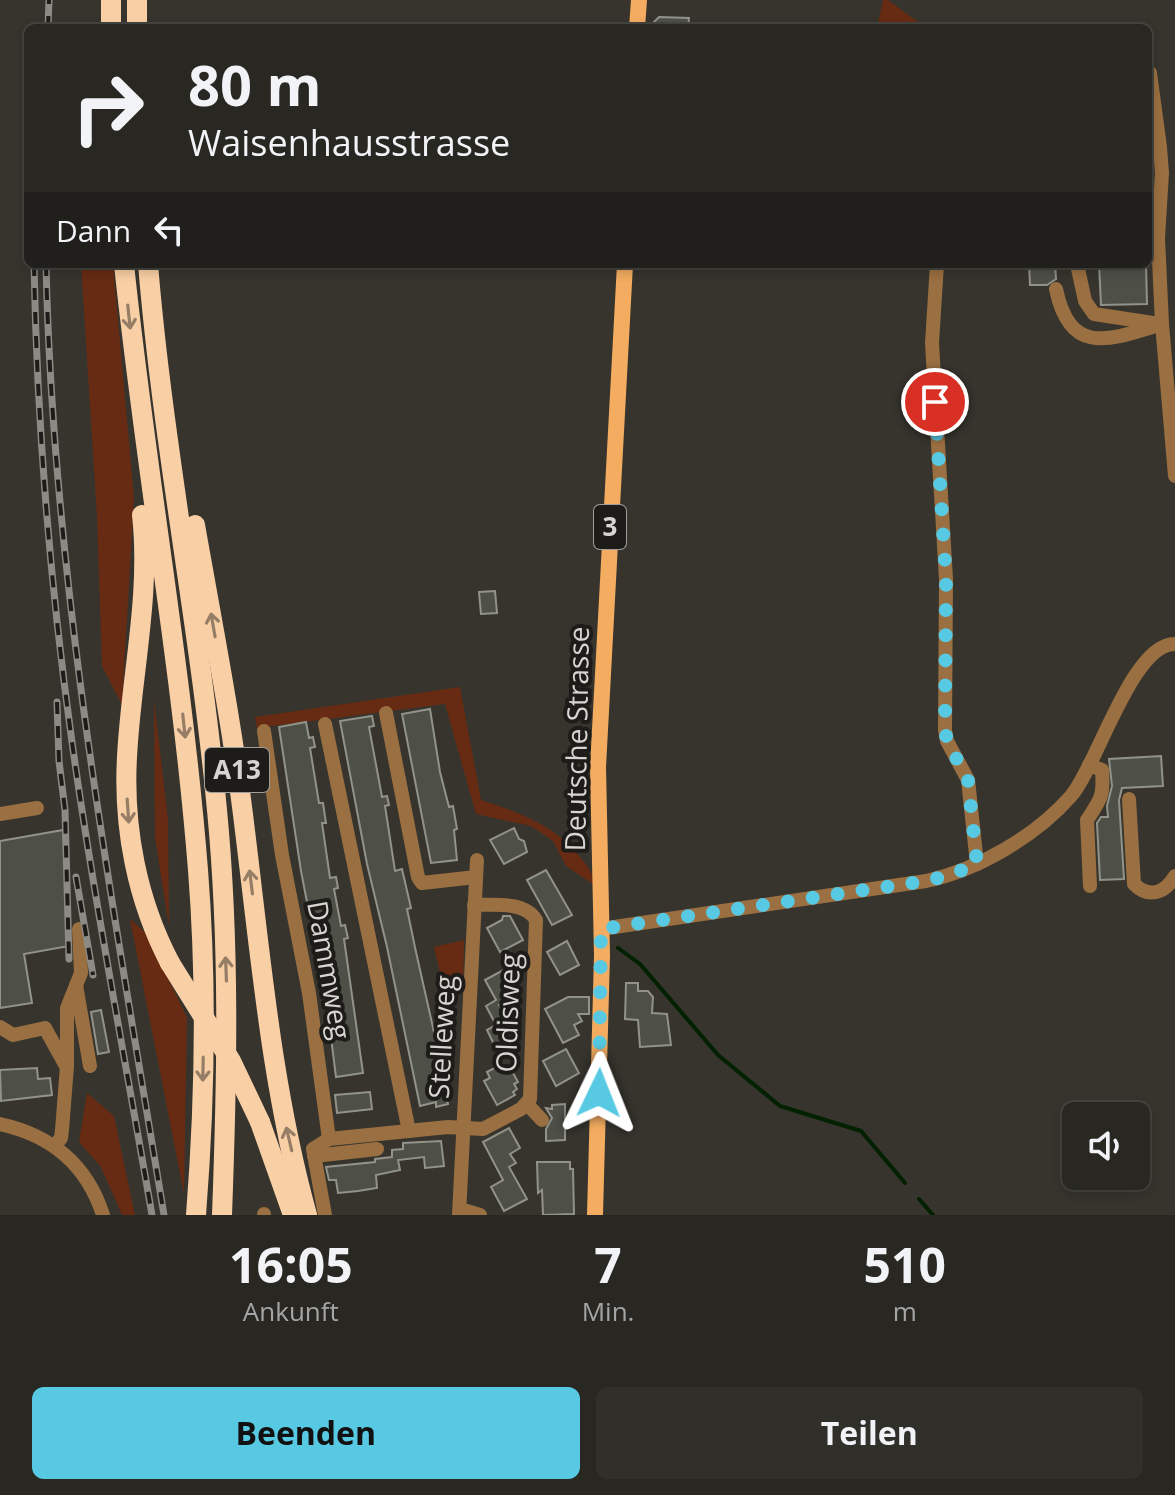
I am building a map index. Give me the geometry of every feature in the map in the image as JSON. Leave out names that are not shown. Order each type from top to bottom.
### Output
[{"type":"highway","points":[[111,0],[111,24]]},
{"type":"highway","points":[[137,0],[137,24]]},
{"type":"highway","name":"A13","points":[[124,268],[135,371],[175,653],[198,872],[203,1042],[196,1215]]},
{"type":"highway","name":"A13","points":[[148,268],[204,688],[219,837],[228,1031],[222,1215]]},
{"type":"highway","name":"A13","points":[[154,327],[180,432],[237,765],[272,1057],[307,1215]]},
{"type":"highway","name":"A13","points":[[135,371],[134,449],[144,538],[144,592],[127,758],[127,814],[141,889],[158,939],[170,963],[231,1061],[260,1122],[293,1215]]},
{"type":"main road","points":[[637,24],[639,0]]},
{"type":"main road","name":"Deutsche Strasse","points":[[595,1215],[589,1156],[601,929],[598,754],[625,268]]},
{"type":"street","points":[[1152,97],[1162,173],[1158,238],[1175,476]]},
{"type":"street","points":[[937,268],[932,343],[946,579],[945,730],[947,741],[968,780],[977,864]]},
{"type":"street","points":[[1078,268],[1085,301],[1094,314],[1162,324]]},
{"type":"street","points":[[1056,289],[1064,318],[1071,327],[1089,337],[1114,337],[1162,324]]},
{"type":"street","points":[[601,929],[926,881],[977,864],[1050,816],[1078,788],[1106,728],[1143,665],[1158,648],[1175,644]]},
{"type":"street","points":[[386,713],[418,877],[422,883],[476,877]]},
{"type":"street","name":"Dammweg","points":[[325,724],[409,1131]]},
{"type":"street","name":"Dammweg","points":[[264,731],[282,855],[309,993],[329,1139]]},
{"type":"street","points":[[1089,765],[1102,770],[1103,792],[1098,806],[1087,820],[1090,886]]},
{"type":"street","points":[[1129,799],[1134,884],[1143,892],[1159,892],[1175,876]]},
{"type":"street","points":[[0,814],[37,808]]},
{"type":"street","name":"Stelleweg","points":[[459,1212],[477,860]]},
{"type":"street","name":"Oldisweg","points":[[464,1128],[483,1129],[527,1104],[531,1086],[536,920],[521,908],[474,905]]},
{"type":"street","points":[[55,1146],[61,1138],[67,1066],[67,1008],[81,973],[79,929]]},
{"type":"street","points":[[76,985],[90,1066]]},
{"type":"street","points":[[0,1027],[13,1035],[45,1028],[67,1066]]},
{"type":"street","points":[[527,1104],[542,1120]]},
{"type":"street","points":[[0,1124],[38,1136],[55,1146],[88,1180],[103,1215]]},
{"type":"street","points":[[325,1215],[313,1149],[329,1139],[464,1128]]},
{"type":"street","points":[[314,1156],[377,1149]]},
{"type":"street","points":[[459,1212],[480,1215]]},
{"type":"shaded area","points":[[883,0],[888,0],[921,24],[878,24]]},
{"type":"shaded area","points":[[81,268],[113,268],[134,498],[122,705],[102,666],[97,517]]},
{"type":"shaded area","points":[[460,687],[481,800],[522,815],[559,836],[587,866],[593,884],[566,866],[553,841],[531,826],[476,814],[445,704],[257,728],[255,717]]},
{"type":"shaded area","points":[[154,699],[168,820],[169,927],[155,837]]},
{"type":"shaded area","points":[[130,919],[145,932],[187,1017],[184,1194]]},
{"type":"shaded area","points":[[464,940],[463,991],[445,994],[434,947]]},
{"type":"shaded area","points":[[87,1093],[114,1116],[135,1215],[122,1215],[101,1167],[79,1142]]},
{"type":"building","points":[[659,17],[689,18],[688,24],[652,24]]},
{"type":"building","points":[[1029,268],[1055,268],[1056,279],[1047,285],[1030,285]]},
{"type":"building","points":[[1099,268],[1146,268],[1147,304],[1101,305]]},
{"type":"building","points":[[495,591],[497,613],[481,614],[479,592]]},
{"type":"building","points":[[430,709],[440,772],[449,807],[453,806],[457,829],[454,830],[457,860],[431,863],[402,714]]},
{"type":"building","points":[[372,716],[374,726],[369,727],[382,797],[387,796],[389,805],[385,806],[395,871],[402,869],[411,908],[407,909],[434,1032],[438,1031],[441,1041],[443,1055],[439,1056],[448,1104],[436,1107],[436,1102],[420,1106],[367,864],[340,721]]},
{"type":"building","points":[[306,722],[309,738],[313,737],[315,747],[310,748],[319,803],[323,803],[326,823],[322,823],[330,878],[336,877],[338,888],[334,889],[341,926],[345,925],[348,938],[344,939],[363,1073],[336,1077],[327,1006],[301,871],[279,727]]},
{"type":"building","points":[[1161,756],[1163,786],[1122,788],[1119,800],[1124,879],[1100,880],[1097,823],[1101,817],[1108,817],[1112,786],[1109,759]]},
{"type":"building","points":[[514,828],[519,839],[524,841],[527,852],[504,864],[490,840]]},
{"type":"building","points":[[63,830],[69,946],[24,954],[32,1003],[0,1008],[0,841]]},
{"type":"building","points":[[546,870],[572,915],[552,925],[527,880]]},
{"type":"building","points":[[503,916],[510,916],[523,940],[500,952],[487,928],[502,920]]},
{"type":"building","points":[[567,941],[579,965],[560,975],[547,952]]},
{"type":"building","points":[[507,968],[521,993],[499,1005],[519,1044],[499,1055],[487,1030],[496,1025],[486,1006],[496,1000],[485,980]]},
{"type":"building","points":[[626,983],[638,983],[638,991],[648,991],[653,997],[652,1013],[667,1014],[671,1045],[640,1047],[638,1020],[625,1019]]},
{"type":"building","points":[[568,997],[589,997],[589,1014],[578,1014],[582,1021],[574,1025],[579,1035],[563,1043],[545,1009]]},
{"type":"building","points":[[101,1010],[109,1052],[98,1054],[91,1012]]},
{"type":"building","points":[[566,1049],[579,1073],[556,1086],[543,1061]]},
{"type":"building","points":[[502,1064],[508,1073],[512,1071],[518,1082],[514,1084],[517,1089],[513,1092],[515,1095],[497,1105],[484,1081],[490,1078],[487,1072]]},
{"type":"building","points":[[37,1068],[38,1079],[50,1078],[52,1095],[1,1101],[0,1070]]},
{"type":"building","points":[[370,1092],[372,1109],[337,1113],[335,1095]]},
{"type":"building","points":[[565,1104],[565,1140],[546,1141],[546,1129],[552,1118],[546,1108]]},
{"type":"building","points":[[509,1128],[520,1148],[510,1154],[516,1163],[509,1167],[527,1199],[504,1211],[491,1187],[503,1180],[483,1142]]},
{"type":"building","points":[[441,1141],[444,1166],[425,1168],[424,1157],[398,1160],[400,1170],[376,1175],[377,1188],[358,1191],[338,1193],[336,1180],[329,1180],[326,1167],[392,1157],[392,1150],[403,1149],[403,1143]]},
{"type":"building","points":[[537,1162],[570,1162],[570,1169],[573,1169],[574,1214],[543,1215],[542,1190],[538,1193]]},
{"type":"waterway","points":[[618,948],[640,964],[718,1055],[780,1106],[861,1131],[905,1183]]},
{"type":"waterway","points":[[919,1199],[933,1215]]},
{"type":"railway","points":[[48,24],[49,0]]},
{"type":"railway","points":[[34,268],[42,444],[64,683],[90,860],[152,1215]]},
{"type":"railway","points":[[46,268],[60,504],[73,623],[106,860],[164,1215]]},
{"type":"railway","points":[[57,702],[65,810],[69,959]]},
{"type":"railway","points":[[76,877],[93,975]]},
{"type":"route","points":[[599,1093],[601,929],[926,881],[977,864],[968,780],[947,741],[945,730],[946,579],[935,402]]}]
